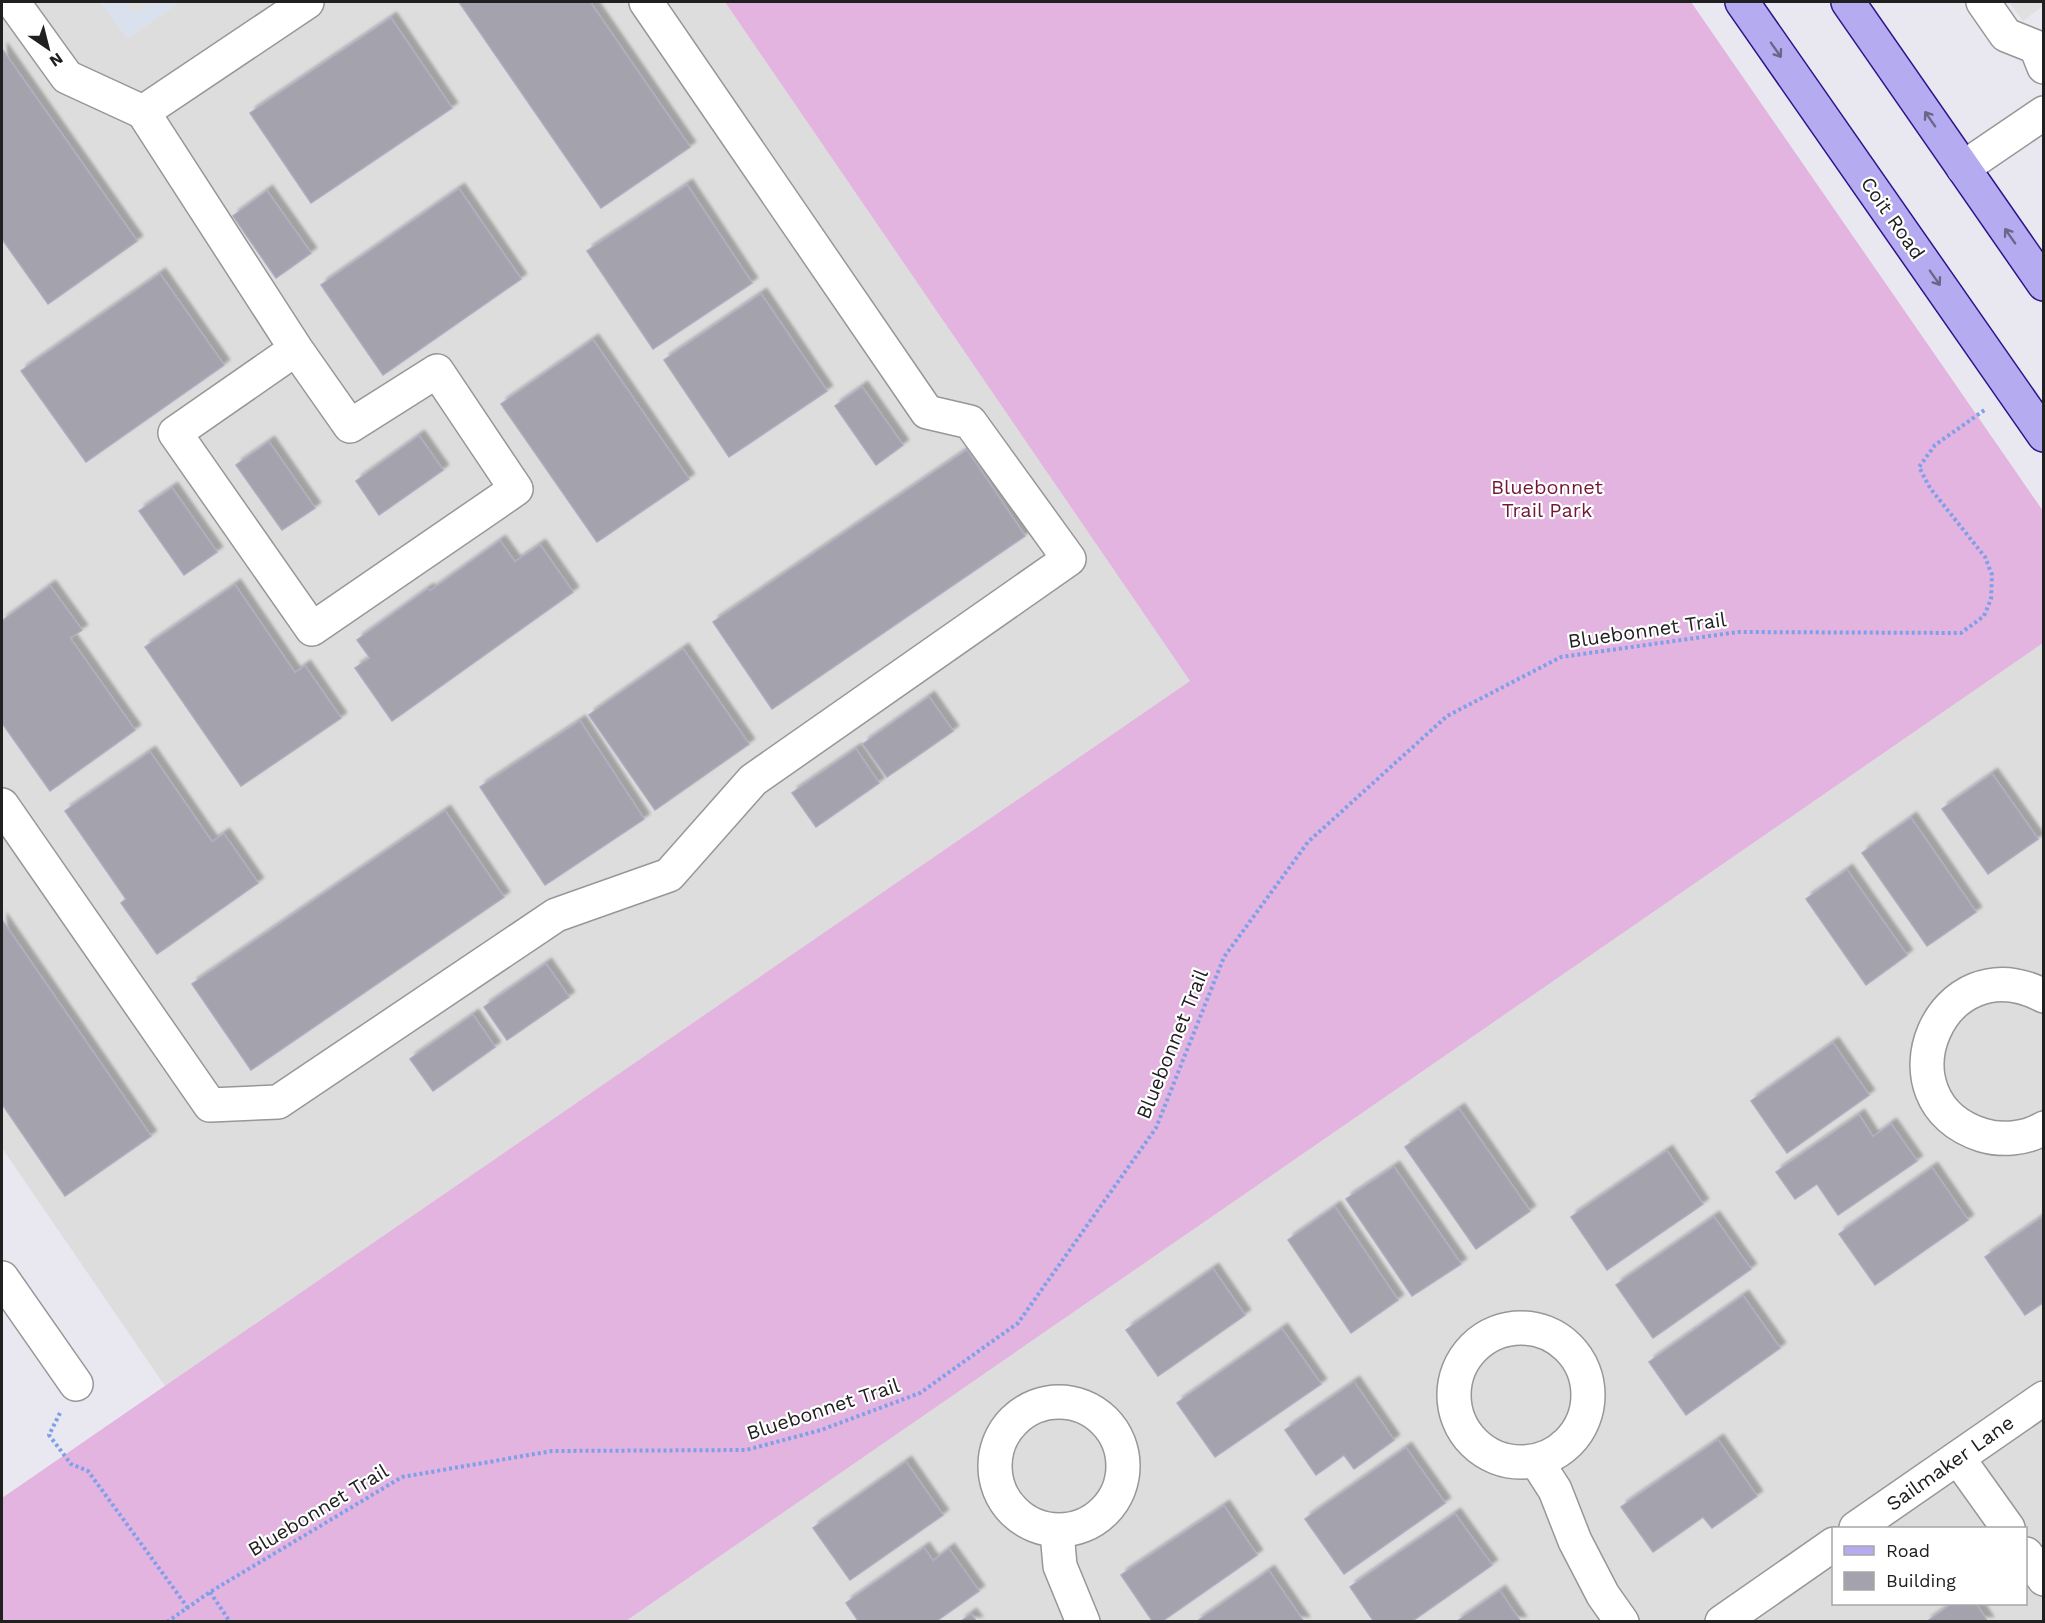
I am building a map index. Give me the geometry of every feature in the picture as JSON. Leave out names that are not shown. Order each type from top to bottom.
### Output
[{"type":"main road","name":"Coit Road","points":[[1742,2],[2043,435]]},
{"type":"main road","points":[[1848,2],[2043,284]]},
{"type":"street","points":[[13,2],[67,77],[143,112],[296,349],[350,426],[437,371],[516,489],[312,629],[174,433],[296,349]]},
{"type":"street","points":[[143,112],[307,2]]},
{"type":"street","points":[[5,820],[210,1105],[278,1102],[556,915],[669,875],[753,780],[1069,559],[969,422],[927,412],[646,2]]},
{"type":"street","points":[[1983,2],[2006,35],[2041,52]]},
{"type":"street","points":[[1963,168],[2043,113]]},
{"type":"street","points":[[2043,996],[2029,988],[2004,984],[1978,988],[1956,1001],[1939,1019],[1928,1043],[1926,1068],[1933,1093],[1947,1114],[1967,1130],[1991,1138],[2017,1138],[2043,1128]]},
{"type":"street","points":[[2,1278],[76,1384]]},
{"type":"street","points":[[1533,1328],[1557,1338],[1577,1356],[1587,1380],[1588,1406],[1580,1431],[1561,1450],[1537,1462],[1510,1462],[1485,1454],[1466,1435],[1455,1411],[1454,1385],[1464,1360],[1482,1340],[1506,1329],[1533,1328]]},
{"type":"street","name":"Sailmaker Lane","points":[[1857,1527],[2043,1398]]},
{"type":"street","points":[[1958,1458],[2007,1527]]},
{"type":"street","points":[[1537,1462],[1555,1490],[1575,1541],[1603,1595],[1622,1622]]},
{"type":"street","points":[[1057,1532],[1060,1566],[1083,1622]]},
{"type":"street","points":[[1722,1622],[1832,1545]]},
{"type":"street","points":[[2027,1557],[2043,1579]]},
{"type":"path","name":"Bluebonnet Trail","points":[[167,1622],[210,1592],[402,1477],[552,1451],[746,1450],[821,1430],[920,1393],[1018,1323],[1156,1128],[1224,957],[1308,842],[1447,716],[1561,657],[1738,632],[1961,633],[1984,616],[1991,599],[1992,575],[1985,557],[1930,488],[1919,467],[1935,445],[1982,411]]},
{"type":"path","points":[[76,1384],[49,1435],[71,1464],[88,1471],[188,1608]]},
{"type":"path","points":[[210,1592],[230,1622]]},
{"type":"shaded area","points":[[2,2],[101,2],[127,38],[180,2],[725,2],[1190,681],[165,1386],[2,1148]]},
{"type":"shaded area","points":[[101,2],[180,2],[127,38]]},
{"type":"shaded area","points":[[123,2],[153,2],[133,15]]},
{"type":"shaded area","points":[[2009,2],[2043,2],[2043,6],[2023,21]]},
{"type":"shaded area","points":[[2043,643],[2043,1621],[626,1621]]},
{"type":"green space","name":"Bluebonnet Trail Park","points":[[725,2],[1691,2],[2043,511],[2043,643],[626,1621],[2,1621],[2,1498],[1190,681]]},
{"type":"building","points":[[459,2],[590,2],[690,147],[601,208]]},
{"type":"building","points":[[391,18],[452,108],[311,203],[250,113]]},
{"type":"building","points":[[2,49],[137,241],[48,304],[2,239]]},
{"type":"building","points":[[687,185],[752,283],[653,349],[587,251]]},
{"type":"building","points":[[459,189],[521,279],[383,375],[321,285]]},
{"type":"building","points":[[267,191],[311,253],[276,278],[233,216]]},
{"type":"building","points":[[160,274],[224,365],[86,462],[21,371]]},
{"type":"building","points":[[761,294],[827,391],[729,457],[664,360]]},
{"type":"building","points":[[593,340],[689,479],[597,542],[501,404]]},
{"type":"building","points":[[862,387],[903,445],[876,465],[835,406]]},
{"type":"building","points":[[419,436],[443,470],[379,515],[356,481]]},
{"type":"building","points":[[269,442],[315,508],[282,530],[236,465]]},
{"type":"building","points":[[967,450],[1025,536],[772,709],[713,622]]},
{"type":"building","points":[[172,488],[217,552],[184,575],[139,511]]},
{"type":"building","points":[[500,541],[515,562],[540,545],[573,592],[392,721],[355,668],[370,658],[357,640]]},
{"type":"building","points":[[235,585],[295,673],[305,666],[341,718],[241,786],[145,647]]},
{"type":"building","points":[[50,586],[82,630],[70,638],[135,730],[50,791],[2,723],[2,621]]},
{"type":"building","points":[[683,649],[749,744],[655,810],[589,715]]},
{"type":"building","points":[[929,697],[953,731],[887,777],[863,744]]},
{"type":"building","points":[[580,721],[644,819],[545,885],[480,787]]},
{"type":"building","points":[[856,749],[879,783],[816,827],[792,793]]},
{"type":"building","points":[[150,752],[212,842],[224,834],[258,883],[157,954],[121,903],[126,899],[65,811]]},
{"type":"building","points":[[1992,774],[2038,839],[1988,874],[1942,809]]},
{"type":"building","points":[[445,811],[504,897],[251,1070],[192,984]]},
{"type":"building","points":[[1911,818],[1976,912],[1927,946],[1862,853]]},
{"type":"building","points":[[1847,870],[1907,955],[1866,985],[1806,899]]},
{"type":"building","points":[[2,920],[151,1136],[65,1196],[2,1104]]},
{"type":"building","points":[[546,964],[569,997],[507,1040],[484,1007]]},
{"type":"building","points":[[473,1015],[495,1047],[433,1091],[410,1059]]},
{"type":"building","points":[[1833,1043],[1869,1095],[1787,1153],[1751,1101]]},
{"type":"building","points":[[1459,1109],[1530,1211],[1476,1249],[1405,1147]]},
{"type":"building","points":[[1859,1115],[1873,1137],[1891,1124],[1917,1161],[1838,1215],[1817,1184],[1795,1199],[1776,1172]]},
{"type":"building","points":[[1667,1151],[1703,1204],[1607,1270],[1571,1217]]},
{"type":"building","points":[[1394,1167],[1461,1264],[1412,1296],[1346,1199]]},
{"type":"building","points":[[1932,1168],[1968,1220],[1875,1285],[1839,1234]]},
{"type":"building","points":[[1335,1207],[1398,1300],[1351,1333],[1288,1240]]},
{"type":"building","points":[[2044,1216],[2044,1302],[2025,1315],[1985,1257]]},
{"type":"building","points":[[1714,1217],[1751,1269],[1653,1338],[1616,1285]]},
{"type":"building","points":[[1213,1269],[1245,1315],[1158,1376],[1126,1330]]},
{"type":"building","points":[[1743,1296],[1780,1348],[1686,1415],[1649,1362]]},
{"type":"building","points":[[1282,1329],[1321,1384],[1215,1457],[1177,1403]]},
{"type":"building","points":[[1354,1382],[1394,1440],[1354,1469],[1344,1455],[1316,1475],[1285,1430]]},
{"type":"building","points":[[1718,1440],[1757,1496],[1712,1528],[1703,1517],[1653,1552],[1621,1507]]},
{"type":"building","points":[[1406,1448],[1445,1503],[1344,1574],[1305,1519]]},
{"type":"building","points":[[906,1462],[943,1515],[850,1580],[813,1528]]},
{"type":"building","points":[[1224,1506],[1257,1555],[1161,1622],[1153,1622],[1121,1575]]},
{"type":"building","points":[[1455,1514],[1492,1565],[1411,1622],[1374,1622],[1350,1587]]},
{"type":"building","points":[[924,1548],[933,1561],[949,1549],[979,1591],[935,1622],[859,1622],[846,1603]]},
{"type":"building","points":[[1269,1571],[1304,1622],[1196,1622]]},
{"type":"building","points":[[1500,1591],[1521,1622],[1456,1622]]},
{"type":"building","points":[[1951,1605],[1977,1605],[1988,1622],[1926,1622]]},
{"type":"building","points":[[971,1614],[977,1622],[960,1622]]}]
